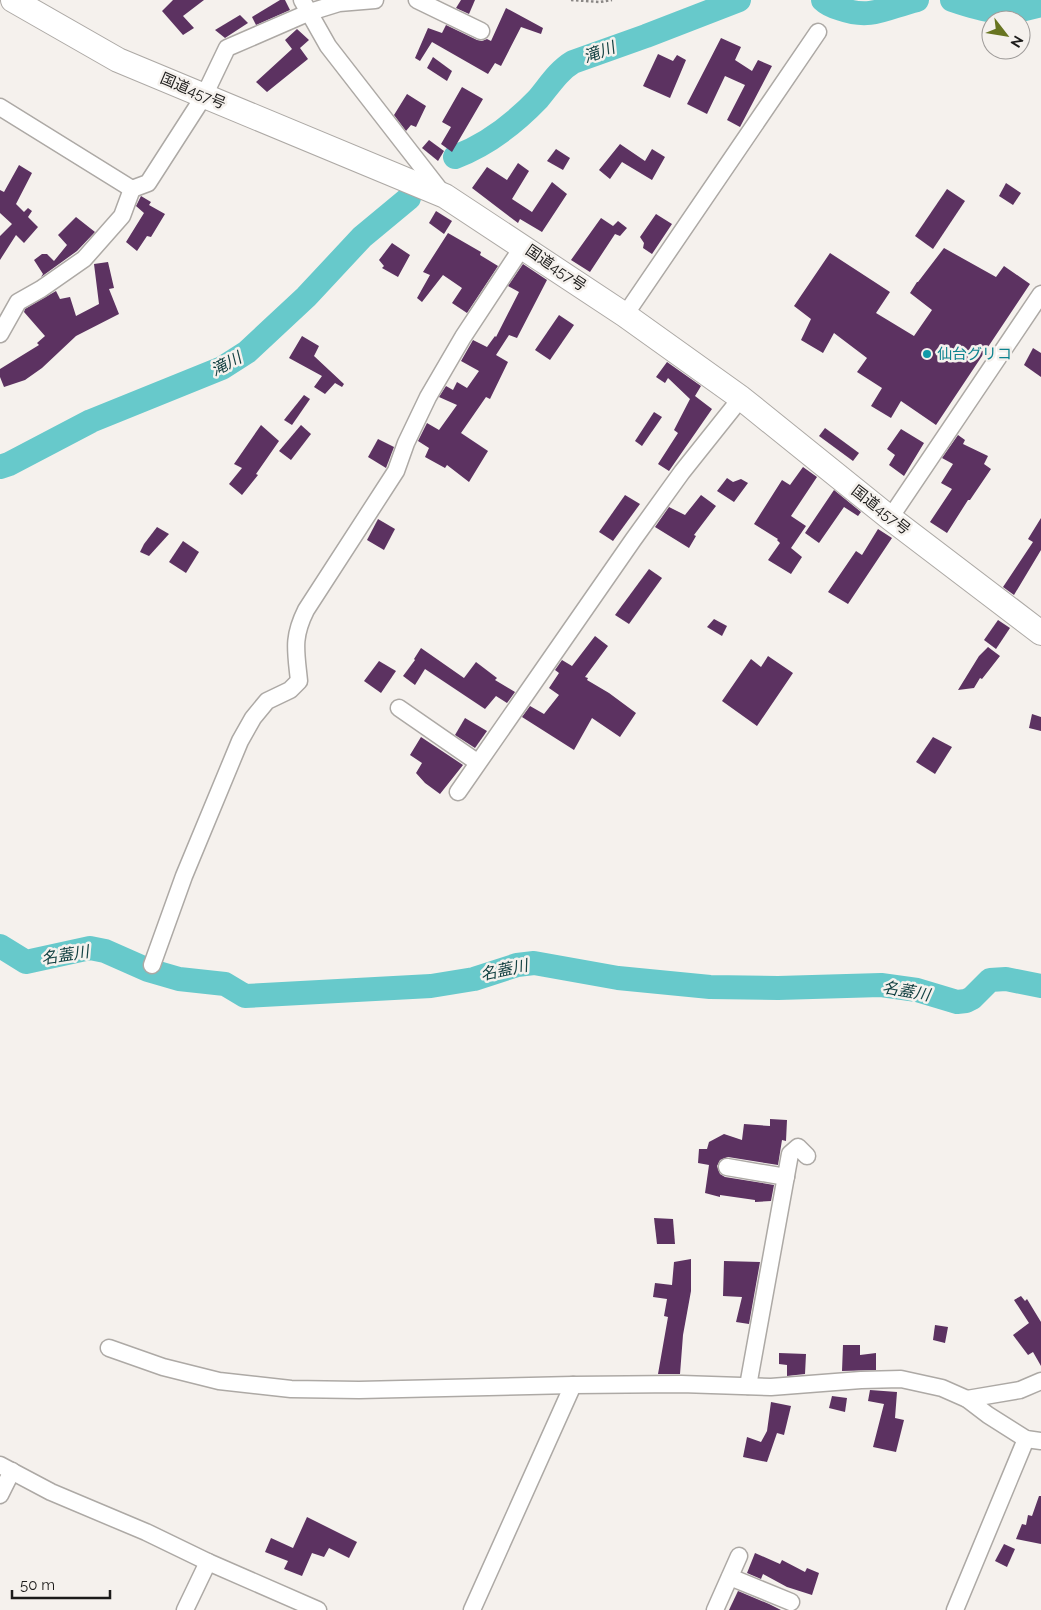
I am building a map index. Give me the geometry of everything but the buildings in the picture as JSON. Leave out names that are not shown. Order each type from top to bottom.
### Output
[{"type":"highway","name":"国道457号","points":[[13,0],[118,60],[445,196],[625,315],[741,398],[890,518],[1041,633]]},
{"type":"street","points":[[0,334],[18,302],[41,289],[84,259],[122,216],[132,189],[148,183],[204,96],[227,48],[306,6],[375,0]]},
{"type":"street","points":[[417,0],[481,31]]},
{"type":"street","points":[[306,6],[328,46],[445,196]]},
{"type":"street","points":[[625,315],[818,32]]},
{"type":"street","points":[[0,107],[132,189]]},
{"type":"street","points":[[152,965],[184,876],[240,741],[253,718],[267,701],[290,690],[299,680],[296,646],[298,627],[306,610],[396,471],[406,443],[428,397],[463,337],[523,246]]},
{"type":"street","points":[[890,518],[1041,294]]},
{"type":"street","points":[[458,792],[477,762],[638,533],[682,472],[741,398]]},
{"type":"street","points":[[399,708],[477,762]]},
{"type":"street","points":[[748,1386],[790,1154],[798,1148],[807,1156]]},
{"type":"street","points":[[727,1167],[786,1178]]},
{"type":"street","points":[[109,1348],[163,1367],[220,1381],[291,1389],[359,1390],[573,1384],[681,1384],[771,1387],[860,1380],[901,1379],[942,1388],[967,1399],[988,1416],[1033,1440],[955,1610]]},
{"type":"street","points":[[967,1399],[1020,1390],[1041,1381]]},
{"type":"street","points":[[472,1610],[573,1384]]},
{"type":"street","points":[[0,1495],[6,1468],[51,1492],[146,1532],[208,1562],[318,1610]]},
{"type":"street","points":[[715,1610],[738,1556]]},
{"type":"street","points":[[185,1610],[208,1562]]},
{"type":"street","points":[[730,1576],[791,1602]]},
{"type":"path","points":[[571,0],[600,2],[612,0]]},
{"type":"waterway","name":"滝川","points":[[455,157],[489,140],[510,125],[573,62],[739,0]]},
{"type":"waterway","name":"滝川","points":[[823,0],[829,5],[862,13],[871,13],[917,0]]},
{"type":"waterway","name":"滝川","points":[[952,0],[996,11],[1016,11],[1041,5]]},
{"type":"waterway","name":"滝川","points":[[0,467],[91,421],[222,368],[247,352],[306,297],[362,237],[409,198]]},
{"type":"waterway","name":"名蓋川","points":[[0,946],[26,962],[90,948],[105,951],[148,970],[179,979],[225,984],[245,996],[431,986],[474,979],[517,965],[534,963],[618,978],[710,987],[778,988],[881,985],[917,990],[957,1002],[972,998],[990,980],[1006,979],[1041,986]]},
{"type":"place","name":"仙台グリコ","points":[[927,354]]}]
